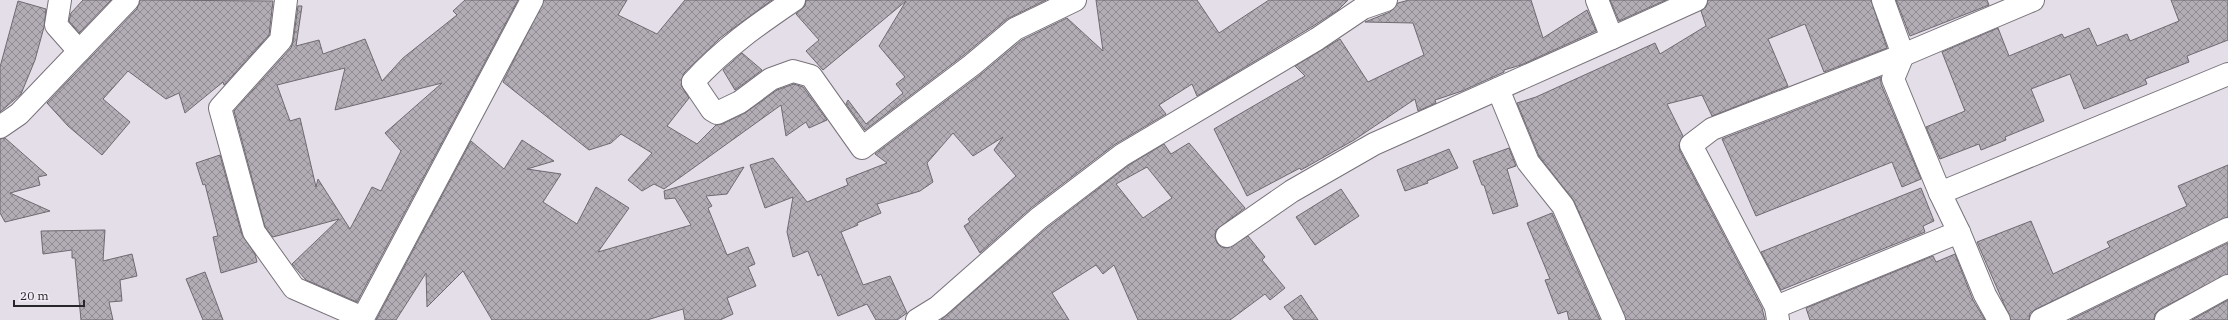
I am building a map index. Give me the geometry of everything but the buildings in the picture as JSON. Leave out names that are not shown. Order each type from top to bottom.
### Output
[{"type":"street","points":[[60,0],[56,24],[79,51]]},
{"type":"street","points":[[0,127],[19,114],[128,0]]},
{"type":"street","points":[[286,0],[281,40],[220,108],[254,232],[294,288],[364,319],[492,73],[533,1]]},
{"type":"street","points":[[794,0],[742,35],[713,61],[693,82],[712,110],[717,113],[740,102],[771,79],[793,71],[811,76],[862,148],[931,97],[1015,29],[1075,0]]},
{"type":"street","points":[[916,320],[938,307],[1039,218],[1122,155],[1363,8],[1386,0]]},
{"type":"street","points":[[1597,0],[1612,38]]},
{"type":"street","points":[[1227,236],[1292,191],[1374,144],[1696,0]]},
{"type":"street","points":[[1883,0],[1903,55],[1893,79],[1940,194],[1959,232],[1985,295],[1999,320]]},
{"type":"street","points":[[1959,232],[1777,313],[1691,145],[1712,129],[1903,55],[2033,0]]},
{"type":"street","points":[[1940,194],[2228,74]]},
{"type":"street","points":[[1498,89],[1528,162],[1563,206],[1614,320]]},
{"type":"street","points":[[2041,320],[2228,229]]},
{"type":"street","points":[[2166,320],[2228,286]]}]
